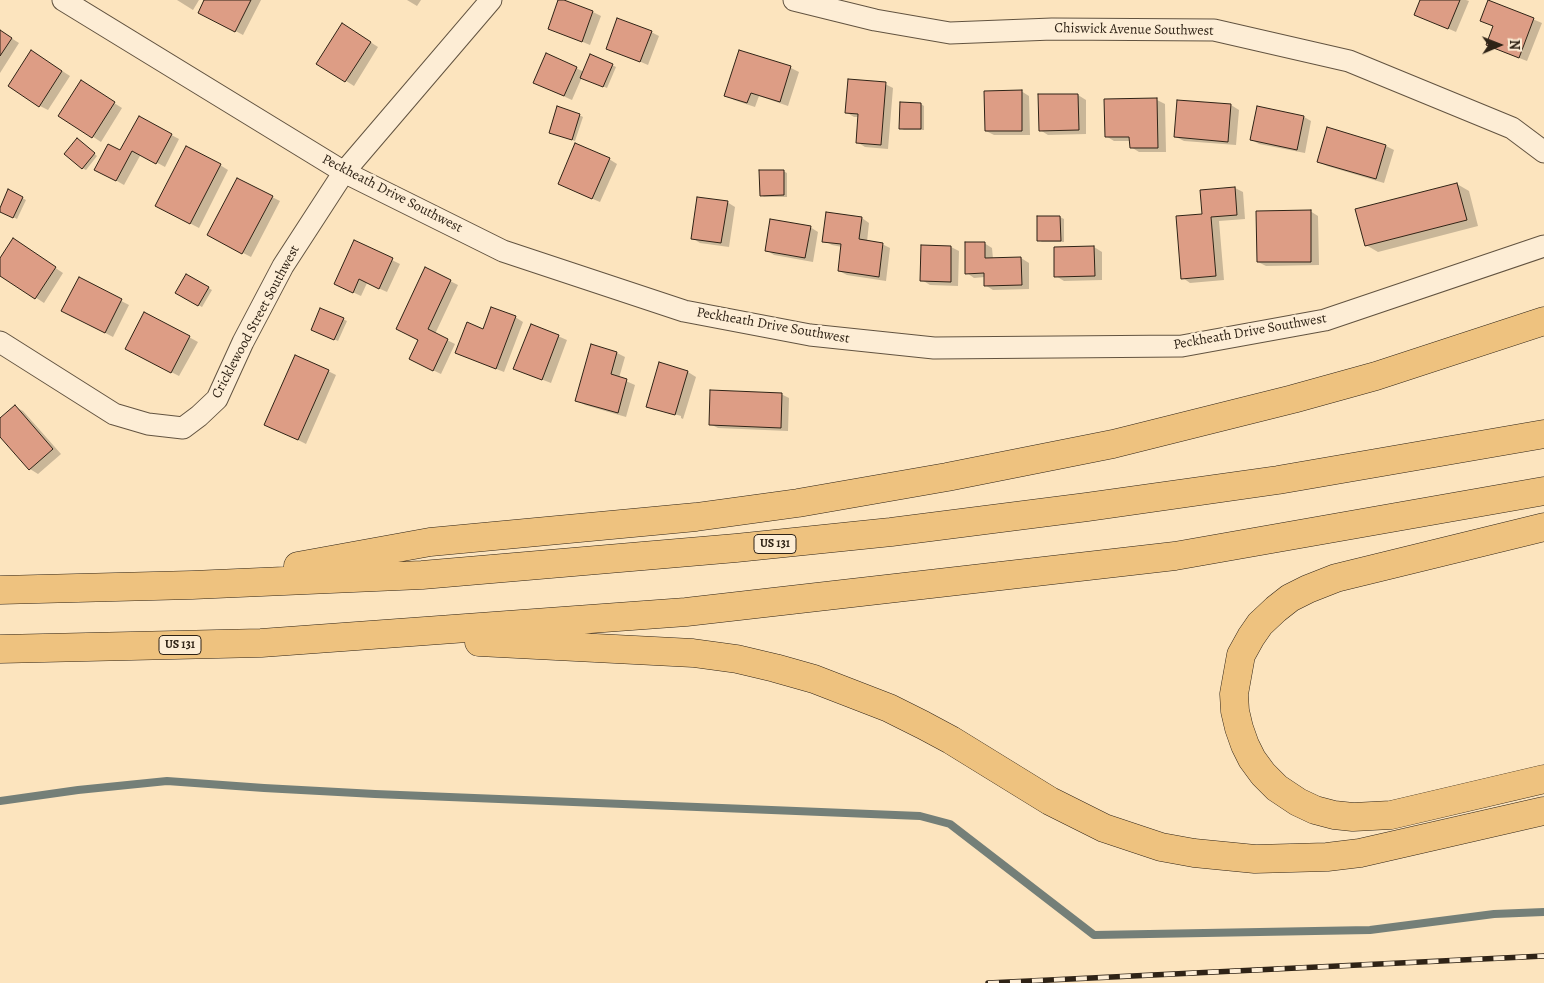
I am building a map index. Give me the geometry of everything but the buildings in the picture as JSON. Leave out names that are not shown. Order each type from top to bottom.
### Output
[{"type":"highway","points":[[192,585],[430,542],[696,517],[798,503],[947,477],[1112,444],[1292,399],[1385,373],[1544,321]]},
{"type":"highway","name":"US 131","points":[[0,590],[192,585],[422,575],[599,561],[891,532],[1278,480],[1544,434]]},
{"type":"highway","name":"US 131","points":[[0,649],[261,644],[686,612],[1175,556],[1544,492]]},
{"type":"highway","points":[[1544,527],[1344,576],[1308,588],[1290,598],[1260,624],[1241,656],[1234,694],[1239,728],[1252,759],[1278,788],[1298,802],[1315,810],[1353,817],[1392,814],[1544,780]]},
{"type":"highway","points":[[360,636],[693,653],[736,659],[775,668],[849,691],[889,708],[951,740],[1050,801],[1104,828],[1161,847],[1194,853],[1264,859],[1360,853],[1544,811]]},
{"type":"street","name":"Peckheath Drive Southwest","points":[[63,0],[344,172],[503,251],[684,311],[810,335],[934,348],[1182,346],[1325,320],[1544,246]]},
{"type":"street","name":"Cricklewood Street Southwest","points":[[0,342],[114,414],[148,424],[183,428],[217,399],[243,342],[283,266],[344,172],[491,0]]},
{"type":"street","name":"Chiswick Avenue Southwest","points":[[794,0],[875,20],[950,33],[1052,30],[1214,30],[1349,61],[1512,128],[1544,152]]},
{"type":"waterway","points":[[0,801],[78,790],[167,781],[375,794],[920,816],[950,824],[1094,935],[1370,930],[1494,914],[1544,912]]},
{"type":"railway","points":[[988,983],[1544,956]]}]
